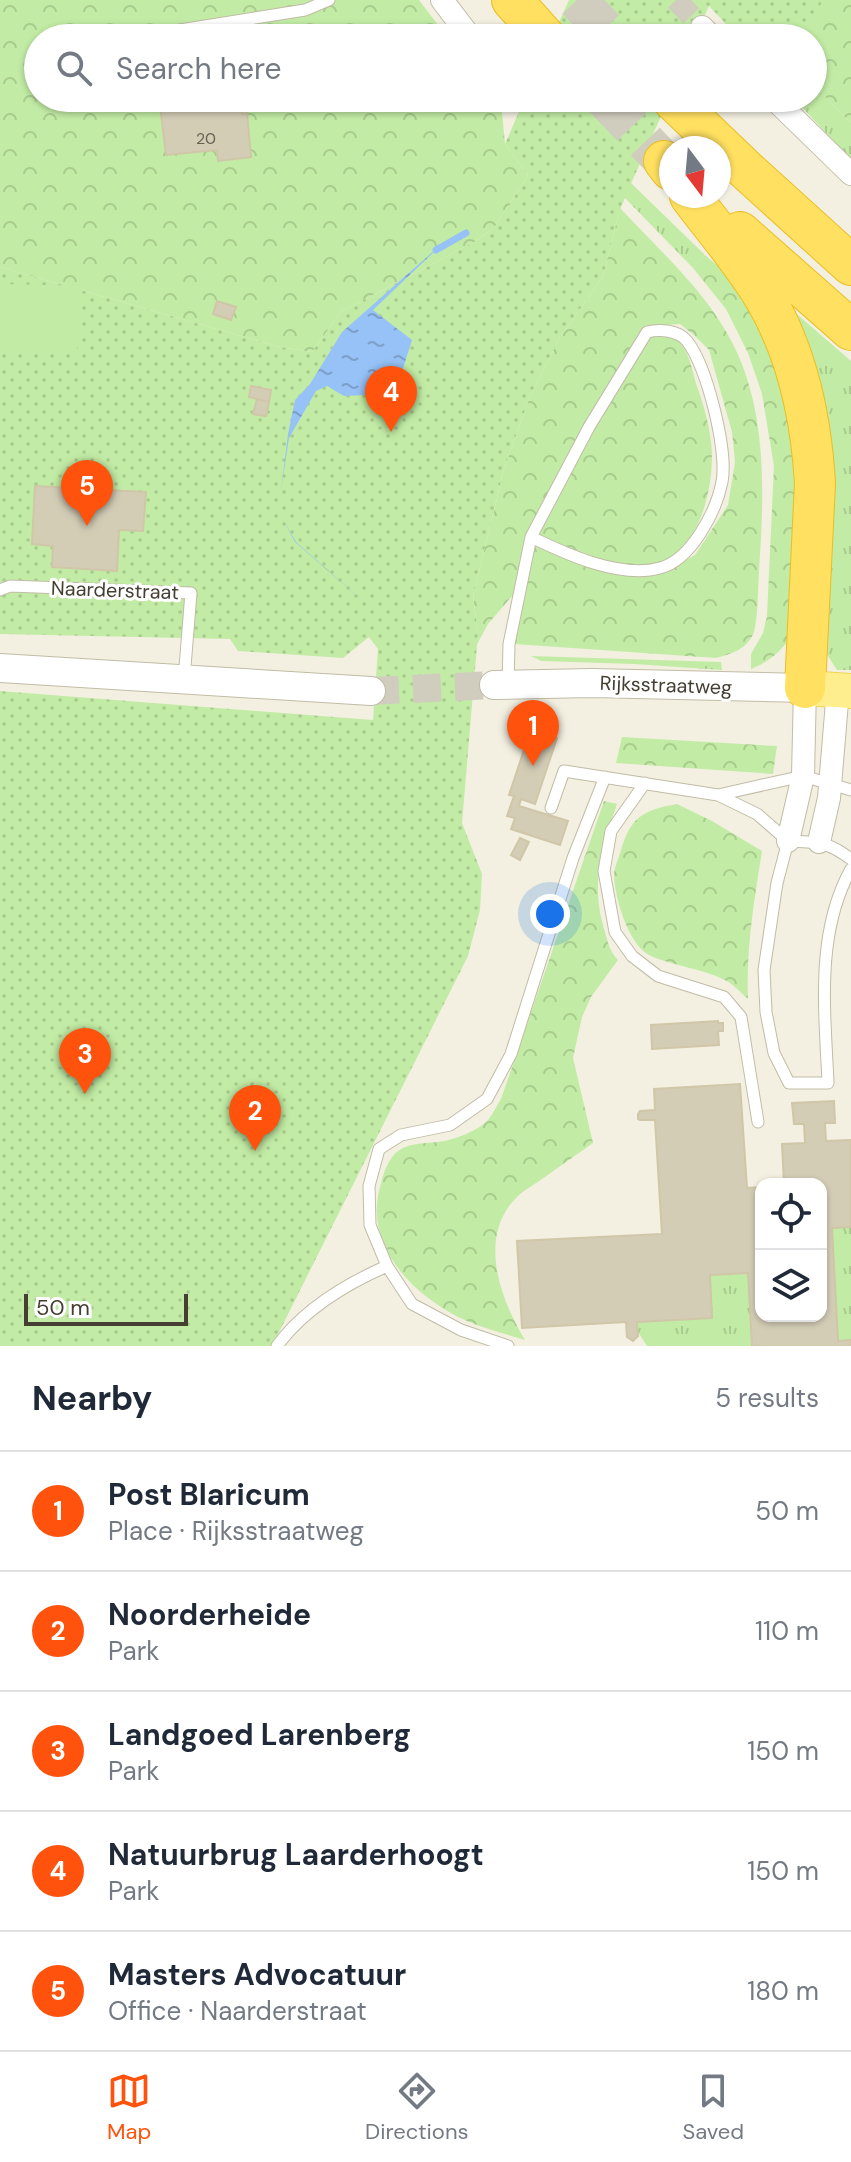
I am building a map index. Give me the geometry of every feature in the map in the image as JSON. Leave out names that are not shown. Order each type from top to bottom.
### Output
[{"type":"highway","points":[[512,0],[533,24]]},
{"type":"highway","points":[[686,112],[851,265]]},
{"type":"highway","points":[[699,208],[760,289],[772,311],[787,346],[806,409],[836,692]]},
{"type":"highway","points":[[715,208],[851,330]]},
{"type":"street","points":[[442,0],[460,24]]},
{"type":"street","points":[[787,112],[851,174]]},
{"type":"street","points":[[0,668],[361,690]]},
{"type":"street","name":"Rijksstraatweg","points":[[501,685],[592,683],[836,692]]},
{"type":"street","points":[[788,841],[803,776],[836,692]]},
{"type":"street","points":[[819,842],[841,786],[836,692]]},
{"type":"lane","points":[[218,24],[305,10],[329,0]]},
{"type":"lane","points":[[501,685],[531,537],[589,427],[647,332],[677,333],[687,341],[695,355],[710,393],[722,449],[722,481],[710,515],[690,549],[660,568],[622,570],[564,553],[531,537]]},
{"type":"lane","name":"Naarderstraat","points":[[0,590],[10,586],[191,593],[184,679]]},
{"type":"lane","points":[[551,808],[564,771],[718,795],[757,814],[788,841],[819,842],[835,847],[851,859]]},
{"type":"lane","points":[[718,795],[803,776],[841,786]]},
{"type":"lane","points":[[508,1346],[461,1330],[412,1304],[387,1266],[370,1225],[369,1186],[379,1149],[401,1135],[450,1125],[487,1099],[511,1054],[573,858],[605,777]]},
{"type":"lane","points":[[645,783],[611,831],[604,871],[615,932],[632,956],[658,976],[724,997],[741,1017],[758,1122]]},
{"type":"lane","points":[[788,841],[777,883],[764,970],[766,1012],[774,1053],[789,1083],[828,1083],[825,959],[837,901],[851,869]]},
{"type":"lane","points":[[277,1346],[316,1306],[360,1278],[387,1266]]},
{"type":"green space","points":[[0,0],[419,0],[437,24],[24,24],[24,112],[502,112],[505,144],[528,175],[494,228],[476,241],[341,312],[312,352],[280,347],[0,267]]},
{"type":"green space","points":[[569,0],[823,0],[810,24],[726,24],[709,6],[701,24],[558,24]]},
{"type":"green space","points":[[717,0],[851,0],[851,123],[827,99],[827,24],[731,24]]},
{"type":"green space","points":[[827,99],[851,123],[851,159],[806,112],[827,112]]},
{"type":"green space","points":[[519,112],[663,112],[620,208],[603,276],[559,339],[530,396],[504,469],[473,596],[478,634],[462,823],[482,874],[480,910],[468,956],[272,1346],[0,1346],[0,691],[373,720],[378,649],[369,637],[343,658],[238,651],[230,639],[0,634],[0,267],[280,347],[312,352],[341,312],[476,241],[494,228],[528,175],[505,144]]},
{"type":"green space","points":[[663,112],[631,183],[705,255],[693,268],[625,198],[616,219],[568,284]]},
{"type":"green space","points":[[620,208],[710,306],[733,344],[753,398],[762,484],[754,632],[743,647],[716,658],[514,644],[533,541],[562,556],[665,572],[695,555],[728,505],[735,462],[732,432],[709,350],[680,324],[651,326],[528,536],[514,594],[488,624],[476,646],[478,634],[473,596],[504,469],[530,396],[559,339],[603,276]]},
{"type":"green space","points":[[705,255],[745,299],[782,374],[799,475],[792,636],[774,656],[751,669],[751,654],[763,633],[767,616],[774,466],[762,394],[748,353],[726,309],[693,268]]},
{"type":"green space","points":[[0,284],[82,286],[77,352],[0,351]]},
{"type":"green space","points":[[776,296],[851,361],[851,670],[837,670],[824,650]]},
{"type":"green space","points":[[652,333],[676,339],[690,362],[710,435],[712,458],[708,494],[695,530],[686,545],[673,556],[654,565],[599,561],[535,535],[601,415]]},
{"type":"green space","points":[[531,656],[721,662],[722,670],[541,661]]},
{"type":"green space","points":[[622,737],[777,746],[773,774],[616,763]]},
{"type":"green space","points":[[604,801],[617,804],[602,852],[598,898],[608,944],[618,960],[591,997],[582,1017],[573,1058],[593,1143],[520,1194],[505,1213],[495,1249],[501,1287],[525,1340],[467,1321],[415,1287],[389,1255],[381,1236],[377,1217],[378,1196],[385,1170],[397,1151],[408,1146],[444,1141],[472,1131],[488,1120],[501,1099]]},
{"type":"green space","points":[[677,804],[762,851],[749,943],[748,999],[720,978],[649,955],[635,941],[624,918],[614,873],[629,829],[647,812]]},
{"type":"green space","points":[[851,1226],[851,1346],[837,1346],[830,1227]]},
{"type":"green space","points":[[749,1273],[753,1346],[647,1346],[631,1321],[709,1275]]},
{"type":"water","points":[[469,232],[436,250],[373,310],[412,340],[399,381],[384,394],[344,396],[327,386],[316,391],[289,438],[281,491],[288,434],[295,400],[310,384],[342,332],[436,249]]},
{"type":"water","points":[[282,518],[296,542],[372,609],[295,542]]},
{"type":"building","points":[[161,112],[247,113],[251,157],[218,161],[217,150],[166,155]]},
{"type":"building","points":[[217,301],[236,307],[231,320],[213,314]]},
{"type":"building","points":[[251,386],[271,390],[269,402],[249,397]]},
{"type":"building","points":[[257,399],[269,402],[266,416],[253,414]]},
{"type":"building","points":[[72,470],[106,472],[105,490],[146,492],[143,531],[119,530],[117,571],[52,567],[53,546],[32,544],[35,486],[71,488]]},
{"type":"building","points":[[531,729],[557,738],[535,804],[521,799],[519,806],[568,821],[560,845],[511,829],[515,818],[507,816],[514,796],[509,795]]},
{"type":"building","points":[[520,838],[529,842],[520,860],[511,855]]},
{"type":"building","points":[[723,1023],[723,1031],[718,1031],[719,1045],[652,1049],[651,1025]]},
{"type":"building","points":[[740,1084],[747,1188],[755,1187],[755,1322],[827,1322],[827,1178],[784,1178],[782,1144],[805,1143],[804,1124],[794,1124],[792,1103],[834,1101],[835,1123],[825,1123],[826,1141],[851,1140],[851,1227],[832,1228],[838,1341],[851,1340],[851,1346],[752,1346],[748,1273],[710,1275],[712,1318],[637,1322],[638,1336],[633,1341],[627,1337],[626,1322],[522,1328],[517,1241],[662,1234],[655,1120],[638,1119],[640,1111],[655,1110],[654,1089]]},
{"type":"waterway","points":[[436,250],[466,233]]},
{"type":"tunnel","points":[[577,0],[600,24]]},
{"type":"tunnel","points":[[676,0],[699,24]]},
{"type":"tunnel","points":[[617,112],[659,156]]},
{"type":"tunnel","points":[[371,691],[494,685]]},
{"type":"place","name":"Natuurbrug Laarderhoogt","points":[[391,432]]},
{"type":"place","name":"Masters Advocatuur","points":[[87,526]]},
{"type":"place","name":"Post Blaricum","points":[[533,766]]},
{"type":"place","name":"Landgoed Larenberg","points":[[85,1094]]},
{"type":"place","name":"Noorderheide","points":[[255,1151]]}]
